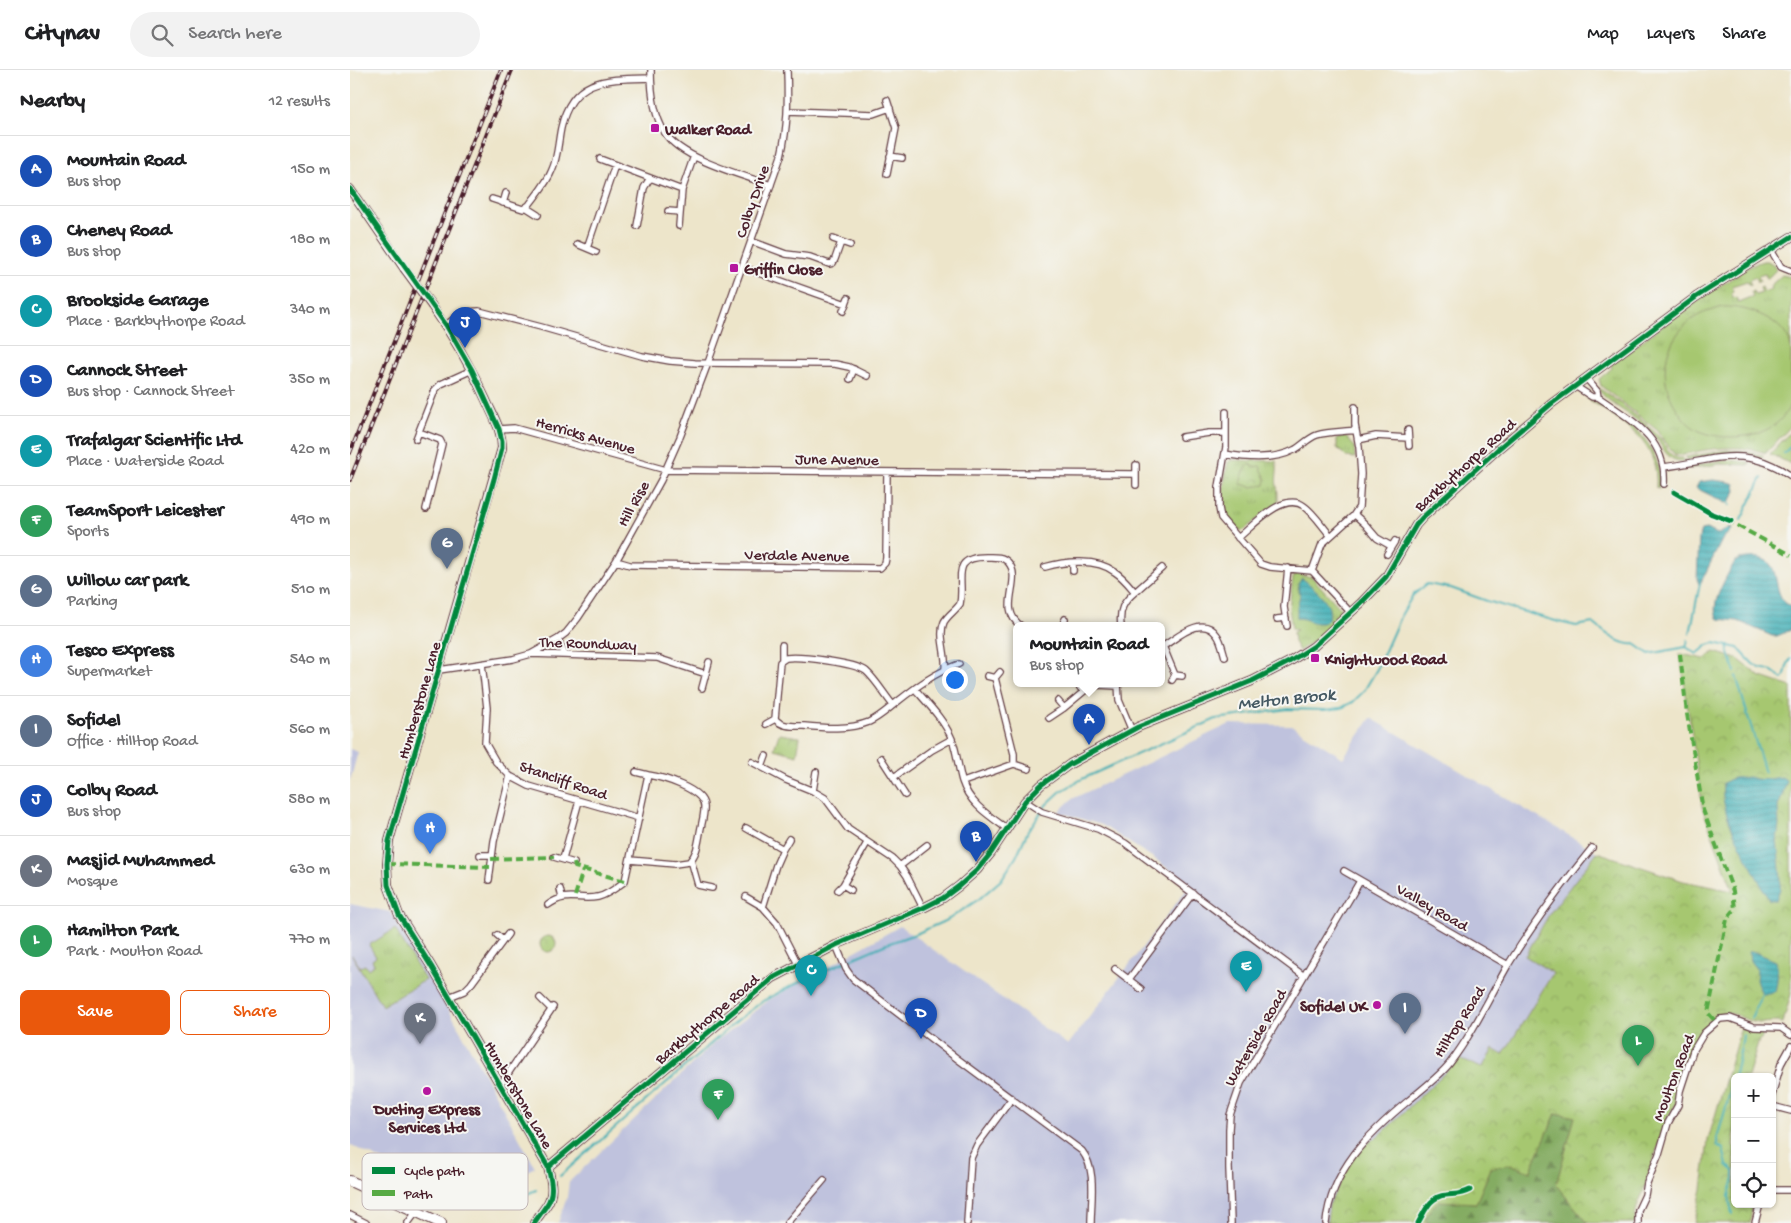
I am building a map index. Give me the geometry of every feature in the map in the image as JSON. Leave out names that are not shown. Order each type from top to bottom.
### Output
[{"type":"highway","points":[[350,1182],[362,1187]]},
{"type":"highway","points":[[417,1211],[440,1223]]},
{"type":"street","points":[[651,70],[655,111],[665,134],[682,150],[694,156],[770,185]]},
{"type":"street","name":"Colby Drive","points":[[717,337],[781,156],[786,134],[788,111],[787,70]]},
{"type":"street","points":[[526,208],[552,170],[564,115],[570,102],[579,93],[602,81],[651,78]]},
{"type":"street","points":[[887,174],[896,128],[888,100]]},
{"type":"street","points":[[788,111],[873,114],[890,108]]},
{"type":"street","points":[[679,226],[682,190],[694,156]]},
{"type":"street","points":[[890,156],[902,158]]},
{"type":"street","points":[[600,158],[615,166],[682,190]]},
{"type":"street","points":[[587,248],[615,166]]},
{"type":"street","points":[[637,226],[644,188],[650,178]]},
{"type":"street","name":"Humberstone Lane","points":[[350,189],[446,326],[472,370],[499,429],[502,442],[500,456],[389,842],[387,864],[388,885],[399,915],[501,1084],[548,1167],[551,1184],[551,1196],[548,1205],[536,1220],[527,1223]]},
{"type":"street","points":[[503,203],[506,193]]},
{"type":"street","points":[[492,199],[517,208],[526,208],[538,215]]},
{"type":"street","points":[[668,211],[680,212]]},
{"type":"street","name":"Barkbythorpe Road","points":[[548,1167],[773,978],[836,944],[943,898],[977,870],[1024,801],[1045,782],[1070,764],[1132,730],[1219,696],[1286,664],[1314,646],[1351,613],[1386,577],[1416,525],[1423,517],[1530,421],[1696,297],[1791,237]]},
{"type":"street","points":[[833,239],[850,245]]},
{"type":"street","points":[[751,241],[786,254],[810,257],[830,264],[835,260],[842,242]]},
{"type":"street","points":[[577,244],[596,252]]},
{"type":"street","points":[[1771,250],[1782,267],[1791,271]]},
{"type":"street","points":[[742,267],[846,304]]},
{"type":"street","points":[[843,311],[848,298]]},
{"type":"street","points":[[446,326],[458,316],[468,312],[479,311],[642,356],[670,361],[835,364],[854,369],[867,376]]},
{"type":"street","name":"Hill Rise","points":[[530,654],[558,639],[566,632],[578,618],[616,560],[666,470],[717,337]]},
{"type":"street","points":[[850,379],[854,369]]},
{"type":"street","points":[[416,439],[434,390],[441,384],[472,370]]},
{"type":"street","points":[[1586,378],[1597,391],[1598,397]]},
{"type":"street","points":[[1575,386],[1592,397],[1598,397],[1631,420],[1647,434],[1656,446],[1664,467],[1664,484]]},
{"type":"street","points":[[1312,571],[1319,548],[1355,515],[1359,507],[1360,482],[1355,408]]},
{"type":"street","points":[[1226,412],[1225,454],[1219,480],[1219,511],[1224,522],[1261,564],[1270,567],[1312,571],[1351,613]]},
{"type":"street","name":"Herricks Avenue","points":[[499,429],[514,428],[666,470]]},
{"type":"street","points":[[1189,429],[1190,436]]},
{"type":"street","points":[[1225,454],[1237,456],[1278,455],[1295,450],[1318,434],[1356,430]]},
{"type":"street","points":[[1408,430],[1409,446]]},
{"type":"street","points":[[419,432],[440,440],[442,444],[426,509]]},
{"type":"street","points":[[1182,437],[1209,433],[1226,433]]},
{"type":"street","points":[[1358,440],[1376,436],[1408,438]]},
{"type":"street","points":[[1664,467],[1716,457],[1736,456],[1767,463],[1791,476]]},
{"type":"street","points":[[1136,465],[1136,486]]},
{"type":"street","name":"June Avenue","points":[[666,470],[887,472],[1008,476],[1136,474]]},
{"type":"street","name":"Verdale Avenue","points":[[616,560],[630,565],[880,568],[885,563],[886,558],[887,472]]},
{"type":"street","points":[[1238,538],[1278,505],[1288,503],[1300,504],[1306,508],[1330,536]]},
{"type":"street","points":[[1355,515],[1377,538],[1393,544],[1387,554]]},
{"type":"street","points":[[944,669],[946,659],[942,628],[949,615],[960,604],[961,569],[968,560],[974,558],[1003,558],[1010,565],[1012,570],[1012,590],[1010,611],[1016,622]]},
{"type":"street","points":[[1073,563],[1073,571]]},
{"type":"street","points":[[1045,566],[1093,563],[1116,572],[1135,592]]},
{"type":"street","points":[[1121,622],[1122,605],[1162,568]]},
{"type":"street","points":[[1287,626],[1284,604],[1288,568]]},
{"type":"street","points":[[1151,569],[1156,574]]},
{"type":"street","points":[[1277,619],[1286,618]]},
{"type":"street","points":[[1165,644],[1184,632],[1196,628],[1207,628],[1220,634],[1225,657]]},
{"type":"street","points":[[558,639],[565,655]]},
{"type":"street","points":[[782,645],[775,719],[778,724],[784,725],[851,726],[868,722],[877,718],[892,705],[944,669],[959,664]]},
{"type":"street","name":"The Roundway","points":[[439,670],[482,664],[530,654],[657,658],[706,674]]},
{"type":"street","points":[[1165,654],[1174,677],[1182,676]]},
{"type":"street","points":[[782,659],[791,657],[859,667],[867,672],[892,705]]},
{"type":"street","points":[[702,688],[709,662]]},
{"type":"street","name":"Stancliff Road","points":[[482,664],[487,708],[485,743],[496,762],[510,776],[529,786],[639,818]]},
{"type":"street","points":[[995,678],[1000,672]]},
{"type":"street","points":[[987,676],[995,678]]},
{"type":"street","points":[[995,678],[1014,754],[1014,764]]},
{"type":"street","points":[[1080,687],[1083,691]]},
{"type":"street","points":[[1049,718],[1083,691],[1092,687]]},
{"type":"street","points":[[1118,687],[1119,702],[1132,730]]},
{"type":"street","points":[[915,689],[942,722],[952,739],[963,782],[972,800],[978,807],[1006,828]]},
{"type":"street","points":[[1058,701],[1064,708]]},
{"type":"street","points":[[766,724],[775,719]]},
{"type":"street","points":[[894,777],[932,750],[952,739]]},
{"type":"street","points":[[762,767],[766,756]]},
{"type":"street","points":[[881,758],[905,795]]},
{"type":"street","points":[[752,762],[825,798],[848,829],[900,866],[923,908]]},
{"type":"street","points":[[963,782],[1014,764],[1029,769]]},
{"type":"street","points":[[630,860],[675,864],[689,862],[696,852],[704,811],[702,800],[698,795],[660,777],[636,772]]},
{"type":"street","points":[[813,791],[816,772]]},
{"type":"street","points":[[548,905],[568,896],[599,897],[625,881],[648,775]]},
{"type":"street","points":[[489,880],[500,812],[510,776]]},
{"type":"street","points":[[564,859],[579,801]]},
{"type":"street","points":[[1024,801],[1047,813],[1106,832],[1124,843],[1304,976]]},
{"type":"street","points":[[746,828],[783,850]]},
{"type":"street","points":[[763,907],[776,866],[789,839]]},
{"type":"street","points":[[838,890],[844,884],[867,843]]},
{"type":"street","points":[[900,866],[928,845]]},
{"type":"street","name":"Hilltop Road","points":[[1326,1223],[1333,1191],[1348,1161],[1361,1144],[1391,1115],[1449,1064],[1541,914],[1592,848]]},
{"type":"street","points":[[480,855],[492,855]]},
{"type":"street","points":[[554,857],[574,863]]},
{"type":"street","points":[[691,860],[698,886],[712,888]]},
{"type":"street","name":"Valley Road","points":[[1344,871],[1508,965]]},
{"type":"street","name":"Waterside Road","points":[[1231,1223],[1229,1129],[1230,1115],[1235,1098],[1250,1064],[1360,881]]},
{"type":"street","points":[[844,884],[851,890]]},
{"type":"street","points":[[560,889],[562,898]]},
{"type":"street","points":[[1129,979],[1193,893]]},
{"type":"street","points":[[746,897],[763,907],[777,922],[798,964]]},
{"type":"street","points":[[449,997],[464,991],[471,984],[508,934]]},
{"type":"street","points":[[497,935],[503,940]]},
{"type":"street","points":[[836,944],[846,969],[853,979],[1086,1155],[1092,1172],[1091,1223]]},
{"type":"street","points":[[1115,969],[1141,989]]},
{"type":"street","points":[[501,1084],[552,1008],[540,998]]},
{"type":"street","name":"Moulton Road","points":[[1638,1223],[1638,1210],[1645,1195],[1668,1124],[1678,1106],[1680,1091],[1694,1051],[1704,1032],[1720,1019],[1730,1018],[1754,1027],[1781,1028],[1791,1035]]},
{"type":"street","points":[[1776,1081],[1781,1064],[1791,1046]]},
{"type":"street","points":[[967,1223],[971,1158],[977,1145],[1012,1098]]},
{"type":"street","points":[[1776,1107],[1791,1111]]},
{"type":"street","points":[[787,1223],[824,1180]]},
{"type":"street","points":[[1776,1190],[1791,1190]]},
{"type":"street","points":[[1755,1223],[1759,1208]]},
{"type":"street","points":[[408,1223],[417,1211]]},
{"type":"street","points":[[350,1215],[366,1223]]},
{"type":"shaded area","points":[[1371,718],[1597,852],[1550,913],[1525,955],[1553,972],[1503,1055],[1482,1068],[1459,1059],[1382,1133],[1327,1223],[558,1223],[567,1197],[569,1182],[714,1043],[769,1000],[900,926],[1068,1045],[1190,885],[1155,859],[1102,825],[1058,812],[1072,799],[1230,724],[1291,725],[1343,758]]},
{"type":"shaded area","points":[[350,749],[358,752],[350,781]]},
{"type":"shaded area","points":[[350,904],[390,912],[437,988],[527,1153],[367,1153],[350,1145]]},
{"type":"shaded area","points":[[528,1154],[535,1167],[528,1171]]},
{"type":"green space","points":[[1763,261],[1768,261],[1774,265],[1776,270],[1767,279],[1765,274],[1758,276],[1760,281],[1758,282],[1756,277],[1749,280],[1751,285],[1747,281],[1732,286],[1733,291],[1731,293],[1738,302],[1753,296],[1751,292],[1753,291],[1755,295],[1762,293],[1760,288],[1762,287],[1764,292],[1771,289],[1770,286],[1782,275],[1791,277],[1791,426],[1766,453],[1734,448],[1703,450],[1681,455],[1674,454],[1657,430],[1601,386],[1599,379],[1612,368],[1611,365],[1682,312],[1744,270]]},
{"type":"green space","points":[[1723,307],[1733,307],[1754,312],[1774,322],[1788,338],[1791,348],[1791,402],[1788,409],[1776,424],[1764,431],[1751,435],[1720,436],[1708,434],[1694,428],[1679,413],[1670,397],[1667,385],[1666,360],[1676,336],[1694,318]]},
{"type":"green space","points":[[1596,387],[1640,419],[1661,439],[1672,455],[1683,458],[1684,461],[1672,459],[1651,432],[1608,399]]},
{"type":"green space","points":[[1586,397],[1614,413],[1639,432],[1655,457],[1659,472],[1659,489],[1656,488],[1654,462],[1643,442],[1626,425]]},
{"type":"green space","points":[[1791,431],[1791,464],[1770,454]]},
{"type":"green space","points":[[1346,437],[1354,446],[1355,458],[1346,457],[1337,448],[1337,438]]},
{"type":"green space","points":[[1727,450],[1763,455],[1762,458],[1725,454],[1687,460],[1686,457]]},
{"type":"green space","points":[[1231,460],[1276,461],[1277,464],[1278,502],[1244,530],[1239,530],[1235,527],[1225,509],[1223,494],[1228,462]]},
{"type":"green space","points":[[1728,460],[1750,462],[1750,465],[1719,464],[1689,469],[1689,467]]},
{"type":"green space","points":[[1250,464],[1253,467],[1260,466],[1266,479],[1265,485],[1251,487],[1241,484],[1243,473]]},
{"type":"green space","points":[[1296,574],[1312,577],[1340,608],[1340,614],[1331,626],[1299,651],[1294,642],[1293,632],[1297,630],[1292,629],[1289,608],[1293,578]]},
{"type":"green space","points":[[1714,652],[1738,659],[1759,676],[1791,687],[1791,994],[1783,1023],[1752,1022],[1737,1015],[1726,1013],[1713,1018],[1700,1033],[1692,1047],[1678,1089],[1676,1104],[1667,1118],[1638,1205],[1635,1223],[1588,1223],[1556,1185],[1575,1117],[1556,1113],[1530,1172],[1510,1164],[1491,1168],[1476,1203],[1439,1201],[1431,1208],[1425,1220],[1429,1223],[1327,1223],[1329,1205],[1355,1152],[1382,1133],[1459,1059],[1482,1068],[1493,1049],[1503,1055],[1553,973],[1525,956],[1550,913],[1597,852],[1683,881],[1733,891],[1703,810],[1680,654],[1705,659]]},
{"type":"green space","points":[[779,734],[800,737],[797,755],[774,749]]},
{"type":"green space","points":[[395,929],[425,980],[382,1006],[352,955],[360,967],[365,965],[368,969],[374,965],[372,960],[376,957],[369,945]]},
{"type":"green space","points":[[545,936],[551,936],[556,941],[554,950],[545,952],[540,947],[540,941]]},
{"type":"green space","points":[[1741,1027],[1762,1033],[1762,1038],[1759,1040],[1749,1073],[1731,1073],[1731,1208],[1752,1208],[1750,1223],[1694,1223],[1702,1189],[1708,1140]]},
{"type":"green space","points":[[1556,1113],[1575,1117],[1556,1185],[1588,1223],[1429,1223],[1425,1221],[1431,1208],[1439,1201],[1476,1203],[1491,1168],[1510,1164],[1530,1172]]},
{"type":"water","points":[[1713,480],[1735,484],[1736,491],[1730,502],[1726,503],[1696,488],[1699,482]]},
{"type":"water","points":[[1731,527],[1732,530],[1723,538],[1699,584],[1697,579],[1701,530],[1706,529],[1718,534]]},
{"type":"water","points":[[1760,558],[1768,562],[1773,568],[1779,594],[1791,606],[1791,630],[1777,636],[1772,636],[1738,621],[1718,619],[1715,607],[1723,583],[1734,563],[1739,559]]},
{"type":"water","points":[[1302,578],[1325,599],[1328,605],[1329,616],[1325,622],[1315,623],[1297,618],[1300,595],[1298,584]]},
{"type":"water","points":[[1749,777],[1762,779],[1782,777],[1787,781],[1778,807],[1779,825],[1777,840],[1781,878],[1776,900],[1769,900],[1731,826],[1724,805],[1723,783],[1733,778]]},
{"type":"water","points":[[1752,951],[1776,961],[1776,987],[1775,991],[1769,994],[1762,994],[1756,980],[1757,970],[1750,961],[1749,952]]},
{"type":"waterway","points":[[1784,453],[1791,446]]},
{"type":"waterway","points":[[1741,520],[1762,478]]},
{"type":"waterway","points":[[1690,634],[1700,583]]},
{"type":"waterway","name":"Melton Brook","points":[[560,1176],[739,1019],[763,1001],[805,979],[949,919],[979,899],[1001,880],[1016,857],[1028,831],[1046,805],[1060,792],[1082,779],[1216,719],[1288,709],[1325,710],[1341,708],[1353,702],[1364,691],[1377,669],[1400,617],[1413,595],[1427,584],[1451,588],[1487,601],[1576,626],[1593,623],[1612,638],[1624,643],[1635,644],[1649,654],[1686,647],[1697,654],[1708,645],[1714,643],[1738,648],[1753,664],[1772,671],[1783,679],[1791,659]]},
{"type":"waterway","name":"Melton Brook","points":[[1686,647],[1688,640]]},
{"type":"waterway","points":[[1727,646],[1735,672]]},
{"type":"waterway","points":[[1736,676],[1765,773]]},
{"type":"waterway","points":[[1751,1018],[1762,994]]},
{"type":"waterway","points":[[1732,1214],[1729,1196],[1734,1171],[1727,1165],[1723,1149],[1717,1145],[1717,1139],[1735,1075],[1743,1035]]},
{"type":"waterway","name":"Melton Brook","points":[[528,1194],[536,1190]]},
{"type":"railway","points":[[350,453],[501,70]]},
{"type":"railway","points":[[350,480],[512,70]]},
{"type":"marked path","points":[[1727,520],[1791,555]]},
{"type":"marked path","points":[[1680,654],[1687,714],[1703,810],[1733,891],[1735,909],[1727,919],[1708,1013],[1716,1022]]},
{"type":"marked path","points":[[491,859],[554,857]]},
{"type":"marked path","points":[[574,863],[575,867],[625,881]]},
{"type":"marked path","points":[[387,864],[490,867]]},
{"type":"marked path","points":[[575,896],[583,870]]},
{"type":"cycle path","points":[[350,189],[446,325],[472,370],[499,429],[502,441],[494,479],[389,841],[387,864],[388,885],[399,915],[431,966],[548,1167],[552,1187],[551,1197],[534,1223]]},
{"type":"cycle path","points":[[548,1167],[773,978],[836,945],[923,908],[943,898],[959,886],[977,870],[991,853],[1025,801],[1041,785],[1070,764],[1138,727],[1252,681],[1289,662],[1314,646],[1386,577],[1416,525],[1423,517],[1498,449],[1551,404],[1696,297],[1791,237]]},
{"type":"cycle path","points":[[1674,492],[1712,514],[1731,521]]},
{"type":"cycle path","points":[[1418,1223],[1429,1205],[1436,1198],[1461,1194],[1470,1190]]},
{"type":"place","name":"Walker Road","points":[[655,128]]},
{"type":"place","name":"Griffin Close","points":[[734,268]]},
{"type":"place","name":"Colby Road","points":[[465,348]]},
{"type":"place","name":"Willow car park","points":[[447,569]]},
{"type":"place","name":"Knightwood Road","points":[[1315,658]]},
{"type":"place","name":"Mountain Road","points":[[1089,745]]},
{"type":"place","name":"Tesco Express","points":[[430,854]]},
{"type":"place","name":"Cheney Road","points":[[976,862]]},
{"type":"place","name":"Trafalgar Scientific Ltd","points":[[1246,992]]},
{"type":"place","name":"Brookside Garage","points":[[811,996]]},
{"type":"place","name":"Sofidel UK","points":[[1377,1005]]},
{"type":"place","name":"Sofidel","points":[[1405,1034]]},
{"type":"place","name":"Cannock Street","points":[[921,1039]]},
{"type":"place","name":"Masjid Muhammed","points":[[420,1044]]},
{"type":"place","name":"Hamilton Park","points":[[1638,1066]]},
{"type":"place","name":"Ducting Express Services Ltd","points":[[427,1091]]},
{"type":"place","name":"TeamSport Leicester","points":[[718,1120]]}]
